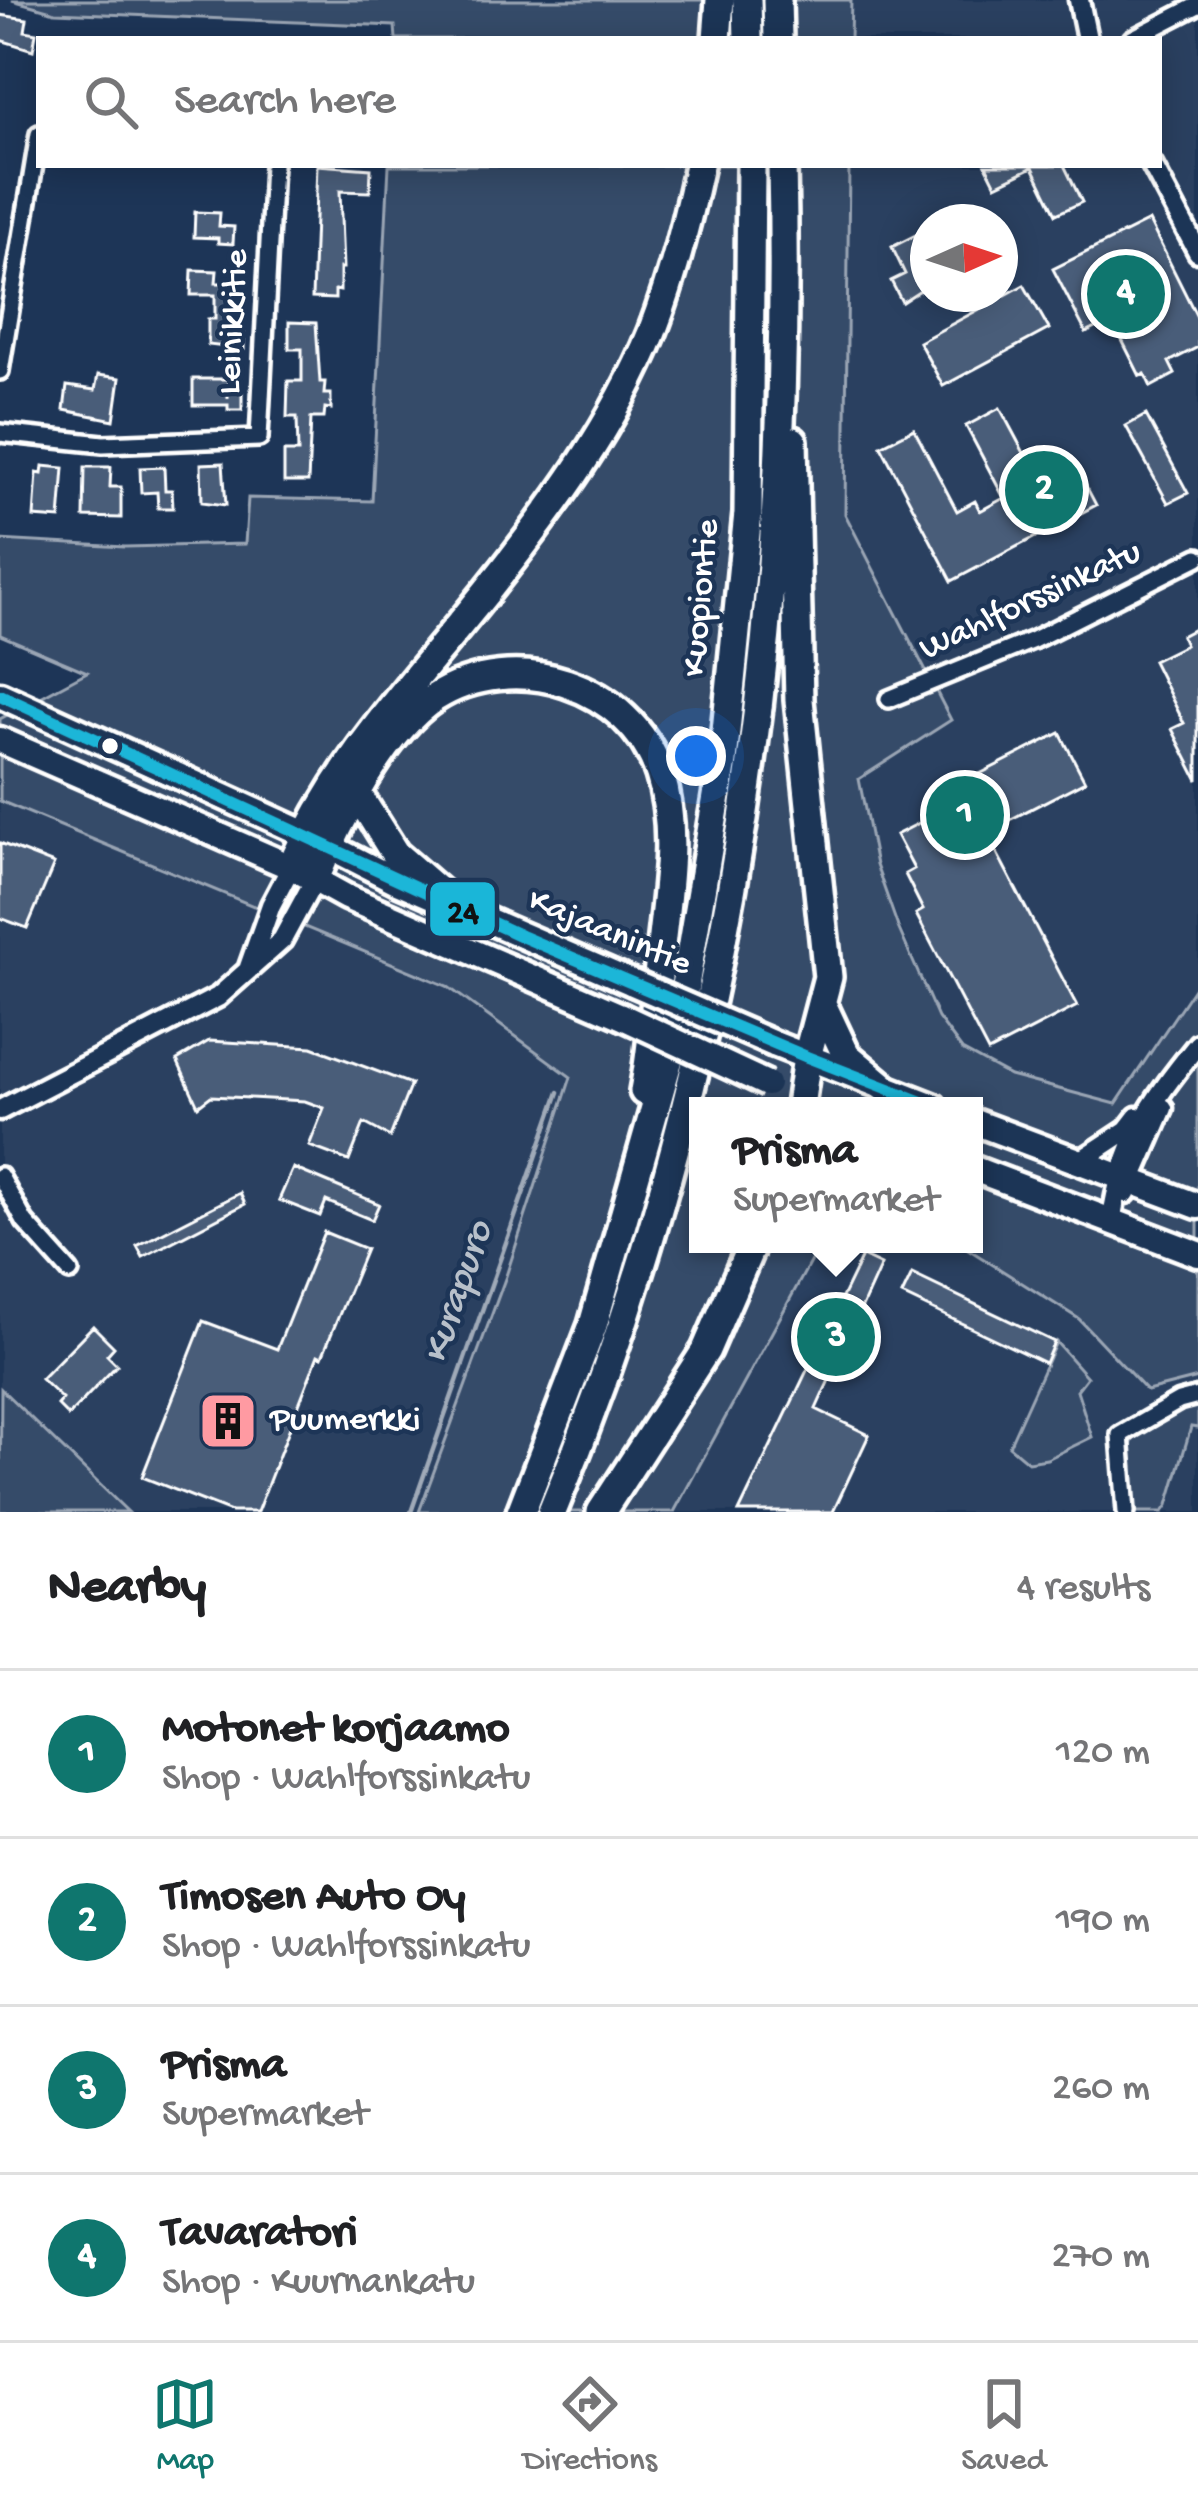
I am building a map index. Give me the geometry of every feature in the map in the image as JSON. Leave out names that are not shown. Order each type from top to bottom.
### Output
[{"type":"highway","points":[[717,36],[720,0]]},
{"type":"highway","points":[[748,0],[748,36]]},
{"type":"highway","points":[[777,0],[778,36]]},
{"type":"highway","points":[[303,873],[347,763],[490,588],[593,445],[652,331],[681,243],[698,168]]},
{"type":"highway","name":"Kuopiontie","points":[[521,1512],[579,1365],[678,1027],[723,761],[748,513],[751,168]]},
{"type":"highway","points":[[782,178],[798,558],[799,700],[828,977],[807,1057],[806,1097]]},
{"type":"highway","name":"Kuopiontie","points":[[552,1512],[619,1337],[706,1034],[753,768],[774,514],[782,178]]},
{"type":"highway","points":[[317,840],[358,795],[377,761],[409,721],[434,698],[482,680],[509,676],[579,686],[614,706],[647,743],[668,804],[669,866],[650,1056],[612,1257]]},
{"type":"highway","points":[[358,795],[395,854],[457,907]]},
{"type":"highway","points":[[823,1006],[846,1055],[884,1087]]},
{"type":"highway","points":[[601,1512],[706,1350],[748,1253]]},
{"type":"main road","name":"Kajaanintie","points":[[0,695],[457,907],[910,1097]]},
{"type":"main road","name":"Kajaanintie","points":[[0,740],[792,1097]]},
{"type":"main road","points":[[983,1126],[1198,1206]]},
{"type":"main road","points":[[983,1172],[1198,1254]]},
{"type":"street","points":[[1079,0],[1087,36]]},
{"type":"street","points":[[1138,36],[1198,5]]},
{"type":"street","points":[[0,371],[36,152]]},
{"type":"street","name":"Leinikkitie","points":[[0,433],[103,444],[259,438],[273,168]]},
{"type":"street","points":[[1154,168],[1198,252]]},
{"type":"street","name":"Wahlforssinkatu","points":[[889,698],[1033,640],[1198,557]]},
{"type":"street","points":[[0,1109],[198,1010],[228,989],[283,940],[303,873]]},
{"type":"street","points":[[1077,1163],[1126,1130],[1195,1048]]},
{"type":"street","points":[[1124,1180],[1195,1048]]},
{"type":"street","points":[[1111,1222],[1159,1090]]},
{"type":"street","points":[[0,1175],[25,1222],[70,1272]]},
{"type":"street","points":[[1126,1512],[1120,1435],[1179,1401],[1198,1396]]},
{"type":"shaded area","points":[[12,0],[851,0],[850,36],[396,36],[395,26],[55,12]]},
{"type":"shaded area","points":[[851,0],[1198,0],[1198,995],[1193,989],[1116,1104],[1010,1076],[962,1050],[938,1018],[876,865],[859,779],[845,514],[849,168],[1162,168],[1162,36],[850,36]]},
{"type":"shaded area","points":[[389,168],[849,168],[845,514],[951,720],[859,779],[876,865],[938,1018],[962,1050],[1010,1076],[1116,1104],[1194,988],[1198,995],[1198,1378],[1147,1391],[1079,1319],[974,1253],[983,1253],[983,1097],[689,1097],[689,1253],[815,1253],[674,1512],[419,1512],[506,1276],[571,1077],[447,986],[0,801],[0,719],[87,672],[0,635],[0,540],[125,547],[245,544],[248,498],[372,501]]},
{"type":"shaded area","points":[[0,801],[447,986],[571,1077],[506,1276],[419,1512],[0,1512]]},
{"type":"shaded area","points":[[815,1253],[975,1253],[1079,1319],[1147,1390],[1198,1378],[1198,1512],[674,1512]]},
{"type":"shaded area","points":[[1056,1342],[1087,1377],[1077,1390],[1092,1437],[1047,1459],[1028,1462],[1009,1446]]},
{"type":"shaded area","points":[[1,1389],[128,1512],[0,1512]]},
{"type":"shaded area","points":[[1198,1401],[1198,1428],[1191,1427],[1168,1505],[1163,1512],[1134,1512],[1131,1445],[1135,1435]]},
{"type":"building","points":[[0,15],[27,19],[25,31],[36,33],[33,50],[0,40]]},
{"type":"building","points":[[317,168],[371,169],[370,192],[340,191],[340,291],[335,290],[335,299],[312,298]]},
{"type":"building","points":[[988,168],[1031,168],[996,185]]},
{"type":"building","points":[[1033,168],[1065,168],[1082,202],[1056,214]]},
{"type":"building","points":[[195,212],[220,213],[219,226],[234,227],[233,244],[194,237]]},
{"type":"building","points":[[1149,221],[1198,319],[1198,347],[1169,362],[1175,374],[1151,387],[1145,374],[1140,376],[1112,320],[1086,333],[1053,269]]},
{"type":"building","points":[[910,238],[910,297],[902,302],[891,281],[905,274],[892,247]]},
{"type":"building","points":[[192,270],[217,271],[216,283],[231,283],[230,333],[244,333],[244,349],[208,345],[208,319],[215,319],[215,295],[191,295]]},
{"type":"building","points":[[1024,285],[1049,329],[943,386],[919,342],[974,312],[1018,312],[1018,288]]},
{"type":"building","points":[[289,322],[316,323],[320,382],[325,382],[324,394],[331,394],[331,409],[325,408],[324,418],[311,418],[308,482],[284,482],[284,452],[298,452],[297,417],[287,417],[288,381],[302,381],[302,349],[289,349]]},
{"type":"building","points":[[98,375],[120,378],[114,420],[64,410],[67,386],[95,390]]},
{"type":"building","points":[[193,379],[228,379],[228,393],[242,393],[242,410],[193,405]]},
{"type":"building","points":[[1000,408],[1039,481],[1074,463],[1096,505],[952,581],[881,446],[914,429],[957,511],[975,501],[980,511],[1004,498],[966,426]]},
{"type":"building","points":[[1146,415],[1188,493],[1168,503],[1126,426]]},
{"type":"building","points":[[223,463],[226,505],[202,502],[201,464]]},
{"type":"building","points":[[43,466],[64,468],[60,519],[34,517],[37,473],[42,474]]},
{"type":"building","points":[[85,467],[111,467],[110,487],[121,487],[121,518],[84,517]]},
{"type":"building","points":[[164,467],[165,490],[172,490],[173,508],[158,508],[157,492],[141,493],[140,468]]},
{"type":"building","points":[[1198,627],[1198,780],[1172,729],[1184,723],[1153,661],[1185,645],[1181,636]]},
{"type":"building","points":[[1060,733],[1085,781],[986,832],[1077,1006],[988,1052],[916,914],[923,910],[905,874],[914,869],[896,835],[933,816],[925,802]]},
{"type":"building","points":[[0,843],[54,864],[27,928],[0,918]]},
{"type":"building","points":[[209,1041],[312,1047],[411,1084],[390,1137],[364,1123],[349,1161],[309,1146],[324,1108],[305,1101],[211,1096],[198,1106],[177,1060]]},
{"type":"building","points":[[293,1168],[379,1204],[372,1220],[326,1201],[320,1216],[279,1200]]},
{"type":"building","points":[[240,1193],[245,1204],[143,1257],[137,1246]]},
{"type":"building","name":"Puumerkki","points":[[324,1232],[366,1249],[322,1357],[318,1355],[257,1512],[231,1512],[142,1477],[203,1321],[277,1349]]},
{"type":"building","points":[[862,1256],[881,1265],[816,1409],[869,1435],[833,1512],[739,1512]]},
{"type":"building","points":[[912,1274],[1054,1342],[1045,1363],[902,1295]]},
{"type":"building","points":[[93,1326],[114,1347],[107,1355],[117,1365],[68,1416],[57,1405],[62,1399],[41,1379]]},
{"type":"waterway","name":"Kurapuro","points":[[411,1512],[559,1092]]},
{"type":"transit line","name":"24","points":[[0,695],[521,936],[910,1097]]},
{"type":"place","name":"Tavaratori","points":[[1126,294]]},
{"type":"place","name":"Timosen Auto Oy","points":[[1044,490]]},
{"type":"place","name":"Motonet korjaamo","points":[[965,815]]},
{"type":"place","name":"Prisma","points":[[836,1337]]},
{"type":"place","name":"Puumerkki","points":[[228,1421]]}]
